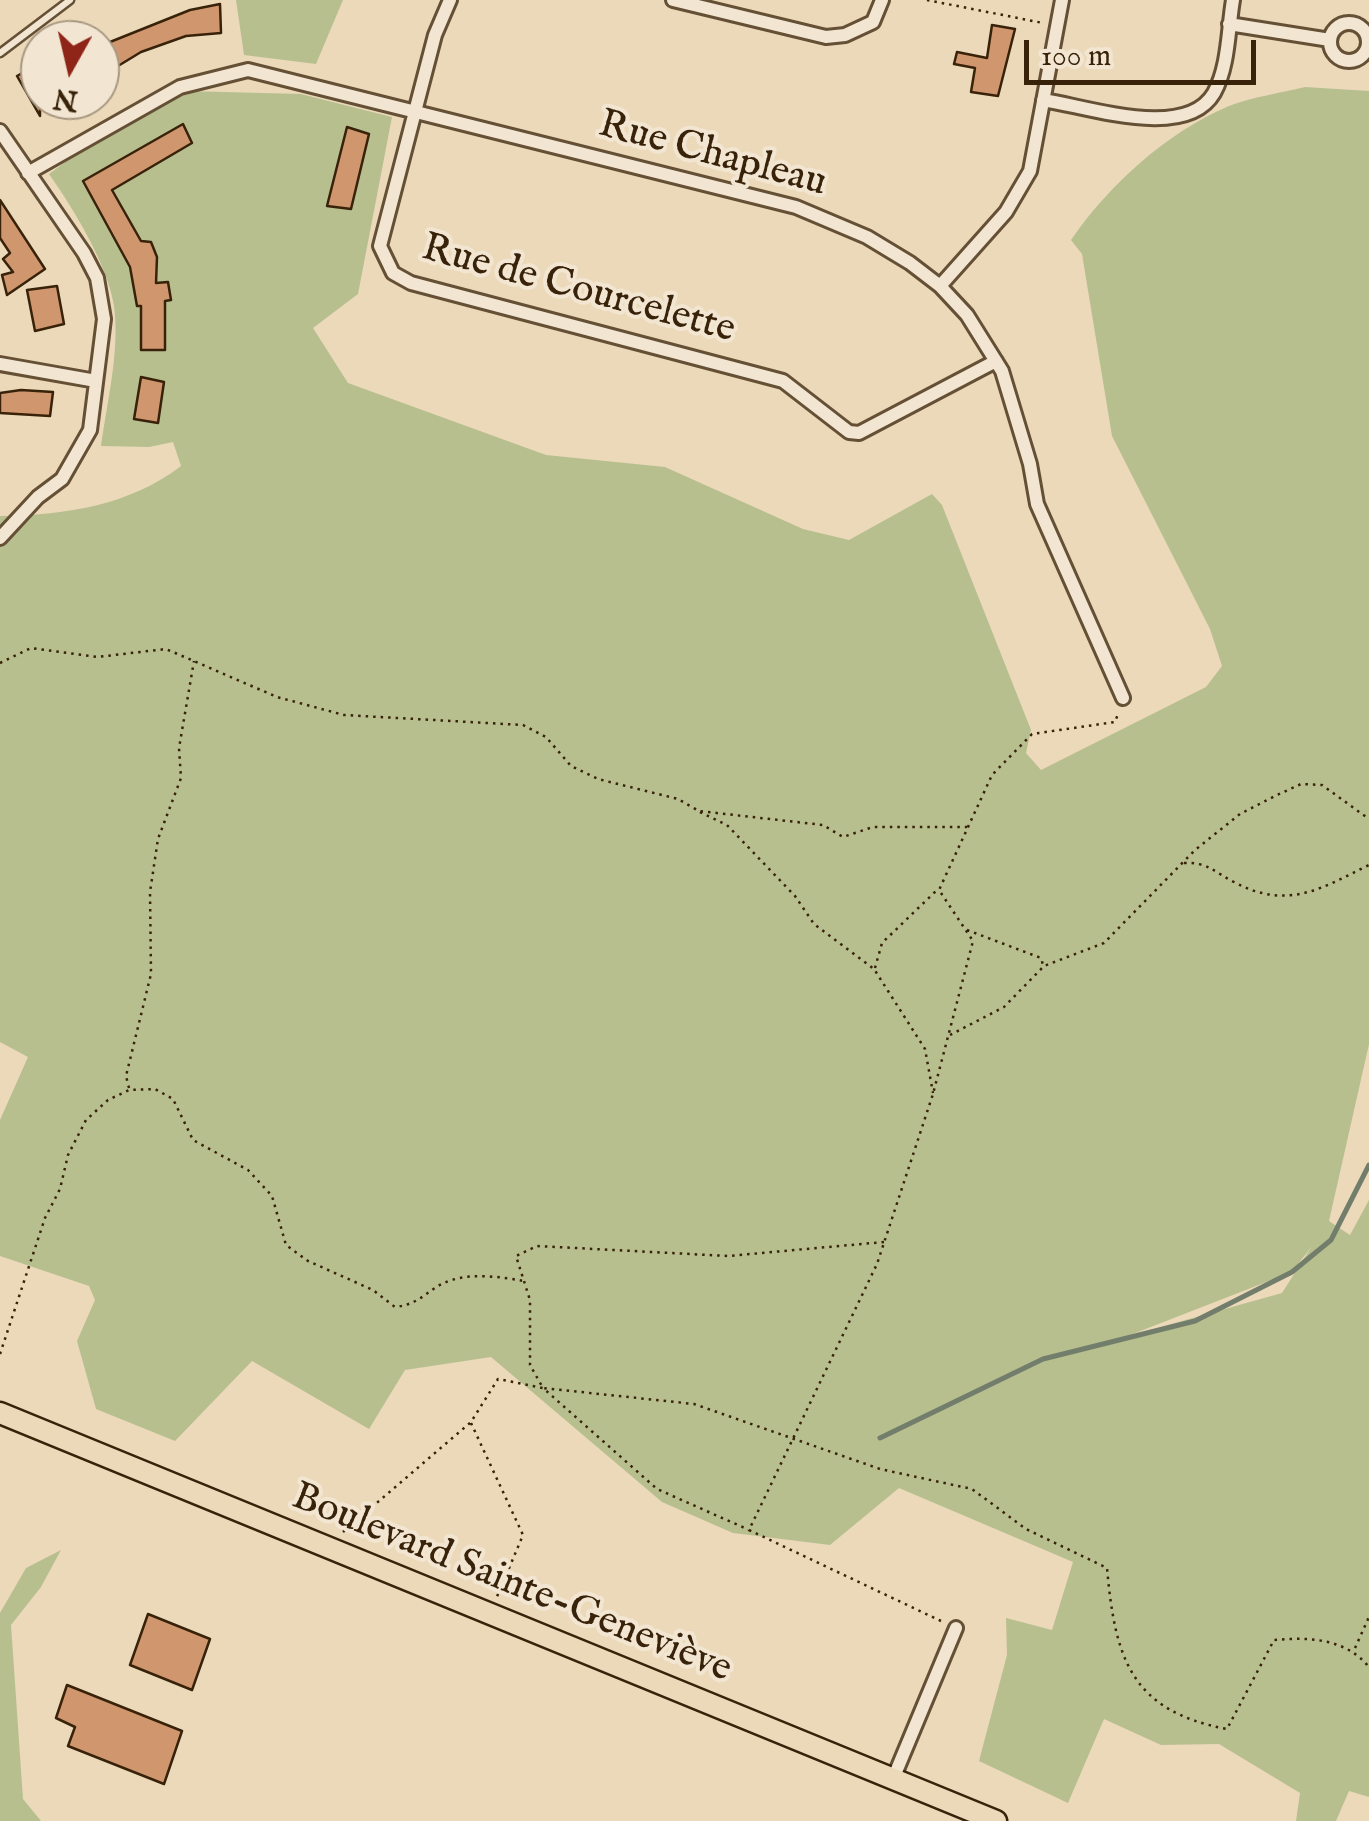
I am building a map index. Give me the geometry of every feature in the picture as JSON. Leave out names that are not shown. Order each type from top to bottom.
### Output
[{"type":"main road","name":"Boulevard Sainte-Geneviève","points":[[0,1413],[996,1821]]},
{"type":"street","name":"Rue de Courcelette","points":[[450,0],[435,35],[380,246],[393,273],[411,282],[783,381],[836,425],[858,433],[996,361]]},
{"type":"street","points":[[673,0],[826,37],[846,35],[873,22],[882,0]]},
{"type":"street","points":[[940,286],[1017,197],[1030,170],[1062,0]]},
{"type":"street","points":[[1044,100],[1158,119],[1184,118],[1213,95],[1224,62],[1233,0]]},
{"type":"street","points":[[1229,24],[1330,40]]},
{"type":"street","name":"Rue Chapleau","points":[[28,174],[180,87],[248,70],[796,207],[867,237],[940,286],[967,315],[996,361],[1030,464],[1037,504],[1123,698]]},
{"type":"street","points":[[0,131],[97,278],[104,319],[90,430],[62,480],[38,497],[0,538]]},
{"type":"street","points":[[0,364],[96,381]]},
{"type":"street","points":[[892,1779],[956,1628]]},
{"type":"lane","points":[[0,53],[70,0]]},
{"type":"path","points":[[927,0],[1057,26]]},
{"type":"path","points":[[0,663],[31,648],[97,657],[166,649],[277,697],[344,715],[524,725],[546,737],[571,766],[678,799],[728,825],[795,896],[814,924],[874,969],[925,1048],[934,1094]]},
{"type":"path","points":[[129,1090],[126,1076],[151,974],[150,892],[158,839],[180,778],[179,748],[194,660]]},
{"type":"path","points":[[874,969],[882,943],[939,890],[992,775],[1032,734],[1115,722],[1123,698]]},
{"type":"path","points":[[949,1036],[1004,1007],[1044,966],[1104,943],[1183,863],[1240,814],[1301,784],[1322,785],[1369,819]]},
{"type":"path","points":[[699,811],[822,826],[844,838],[873,827],[968,827]]},
{"type":"path","points":[[1183,863],[1205,862],[1250,891],[1272,894],[1304,894],[1341,882],[1369,865]]},
{"type":"path","points":[[749,1530],[884,1242],[934,1094],[973,941],[939,890]]},
{"type":"path","points":[[966,930],[1020,947],[1041,958],[1044,966]]},
{"type":"path","points":[[0,1354],[45,1218],[60,1189],[68,1155],[86,1120],[129,1090],[155,1089],[173,1099],[194,1140],[248,1170],[272,1196],[286,1245],[308,1262],[373,1290],[395,1307],[416,1304],[450,1280],[505,1277],[526,1281]]},
{"type":"path","points":[[884,1242],[728,1256],[537,1246],[516,1256],[530,1300],[530,1365],[543,1388],[657,1489],[956,1628]]},
{"type":"path","points":[[326,1547],[470,1422],[498,1379],[543,1388],[694,1404],[880,1469],[972,1488],[1026,1529],[1108,1568],[1113,1630],[1132,1676],[1183,1721],[1226,1729],[1274,1640],[1306,1638],[1354,1649],[1369,1667]]},
{"type":"path","points":[[470,1422],[523,1535],[490,1614]]},
{"type":"path","points":[[1354,1649],[1369,1617]]},
{"type":"green space","points":[[236,0],[343,0],[316,64],[244,55]]},
{"type":"green space","points":[[1305,87],[1369,91],[1369,1044],[1329,1221],[1350,1235],[1369,1200],[1369,1797],[1349,1791],[1336,1821],[1296,1821],[1300,1793],[1219,1744],[1161,1745],[1104,1719],[1068,1803],[979,1761],[1007,1655],[1006,1618],[1052,1630],[1073,1562],[899,1488],[830,1545],[733,1533],[662,1502],[491,1357],[405,1370],[369,1429],[252,1361],[175,1441],[96,1409],[77,1341],[95,1300],[89,1286],[0,1256],[0,1120],[28,1057],[0,1042],[0,516],[95,506],[140,491],[181,466],[173,442],[149,447],[101,446],[114,358],[114,306],[97,255],[49,174],[85,147],[187,91],[301,94],[392,117],[358,294],[313,328],[348,383],[546,455],[665,467],[803,529],[849,540],[932,494],[942,505],[1031,730],[1026,753],[1041,770],[1206,687],[1222,666],[1210,629],[1112,436],[1082,254],[1071,240],[1121,181],[1183,130],[1229,106]],"holes":[[[1312,1246],[1282,1293],[1125,1337],[1292,1272]]]},
{"type":"green space","points":[[61,1550],[41,1587],[11,1625],[23,1799],[41,1821],[0,1821],[0,1613],[26,1568]]},
{"type":"building","points":[[220,4],[221,33],[186,36],[141,52],[120,65],[120,38],[190,10]]},
{"type":"building","points":[[992,25],[1015,29],[998,96],[971,92],[975,68],[954,64],[957,52],[987,58]]},
{"type":"building","points":[[183,124],[192,143],[112,190],[141,241],[151,242],[157,257],[156,283],[168,282],[171,300],[165,301],[165,350],[141,350],[141,306],[137,306],[130,267],[83,181]]},
{"type":"building","points":[[347,127],[369,134],[351,209],[327,206]]},
{"type":"building","points":[[0,200],[45,269],[7,295],[2,275],[13,272],[3,259],[10,253],[0,238]]},
{"type":"building","points":[[57,286],[64,324],[35,331],[27,290]]},
{"type":"building","points":[[141,377],[164,382],[158,423],[134,419]]},
{"type":"building","points":[[53,392],[50,416],[0,413],[0,393]]},
{"type":"building","points":[[148,1614],[210,1639],[192,1690],[130,1665]]},
{"type":"building","points":[[67,1685],[182,1731],[164,1784],[68,1746],[75,1727],[56,1718]]},
{"type":"waterway","points":[[880,1438],[1043,1359],[1195,1321],[1292,1272],[1331,1240],[1369,1165]]}]
